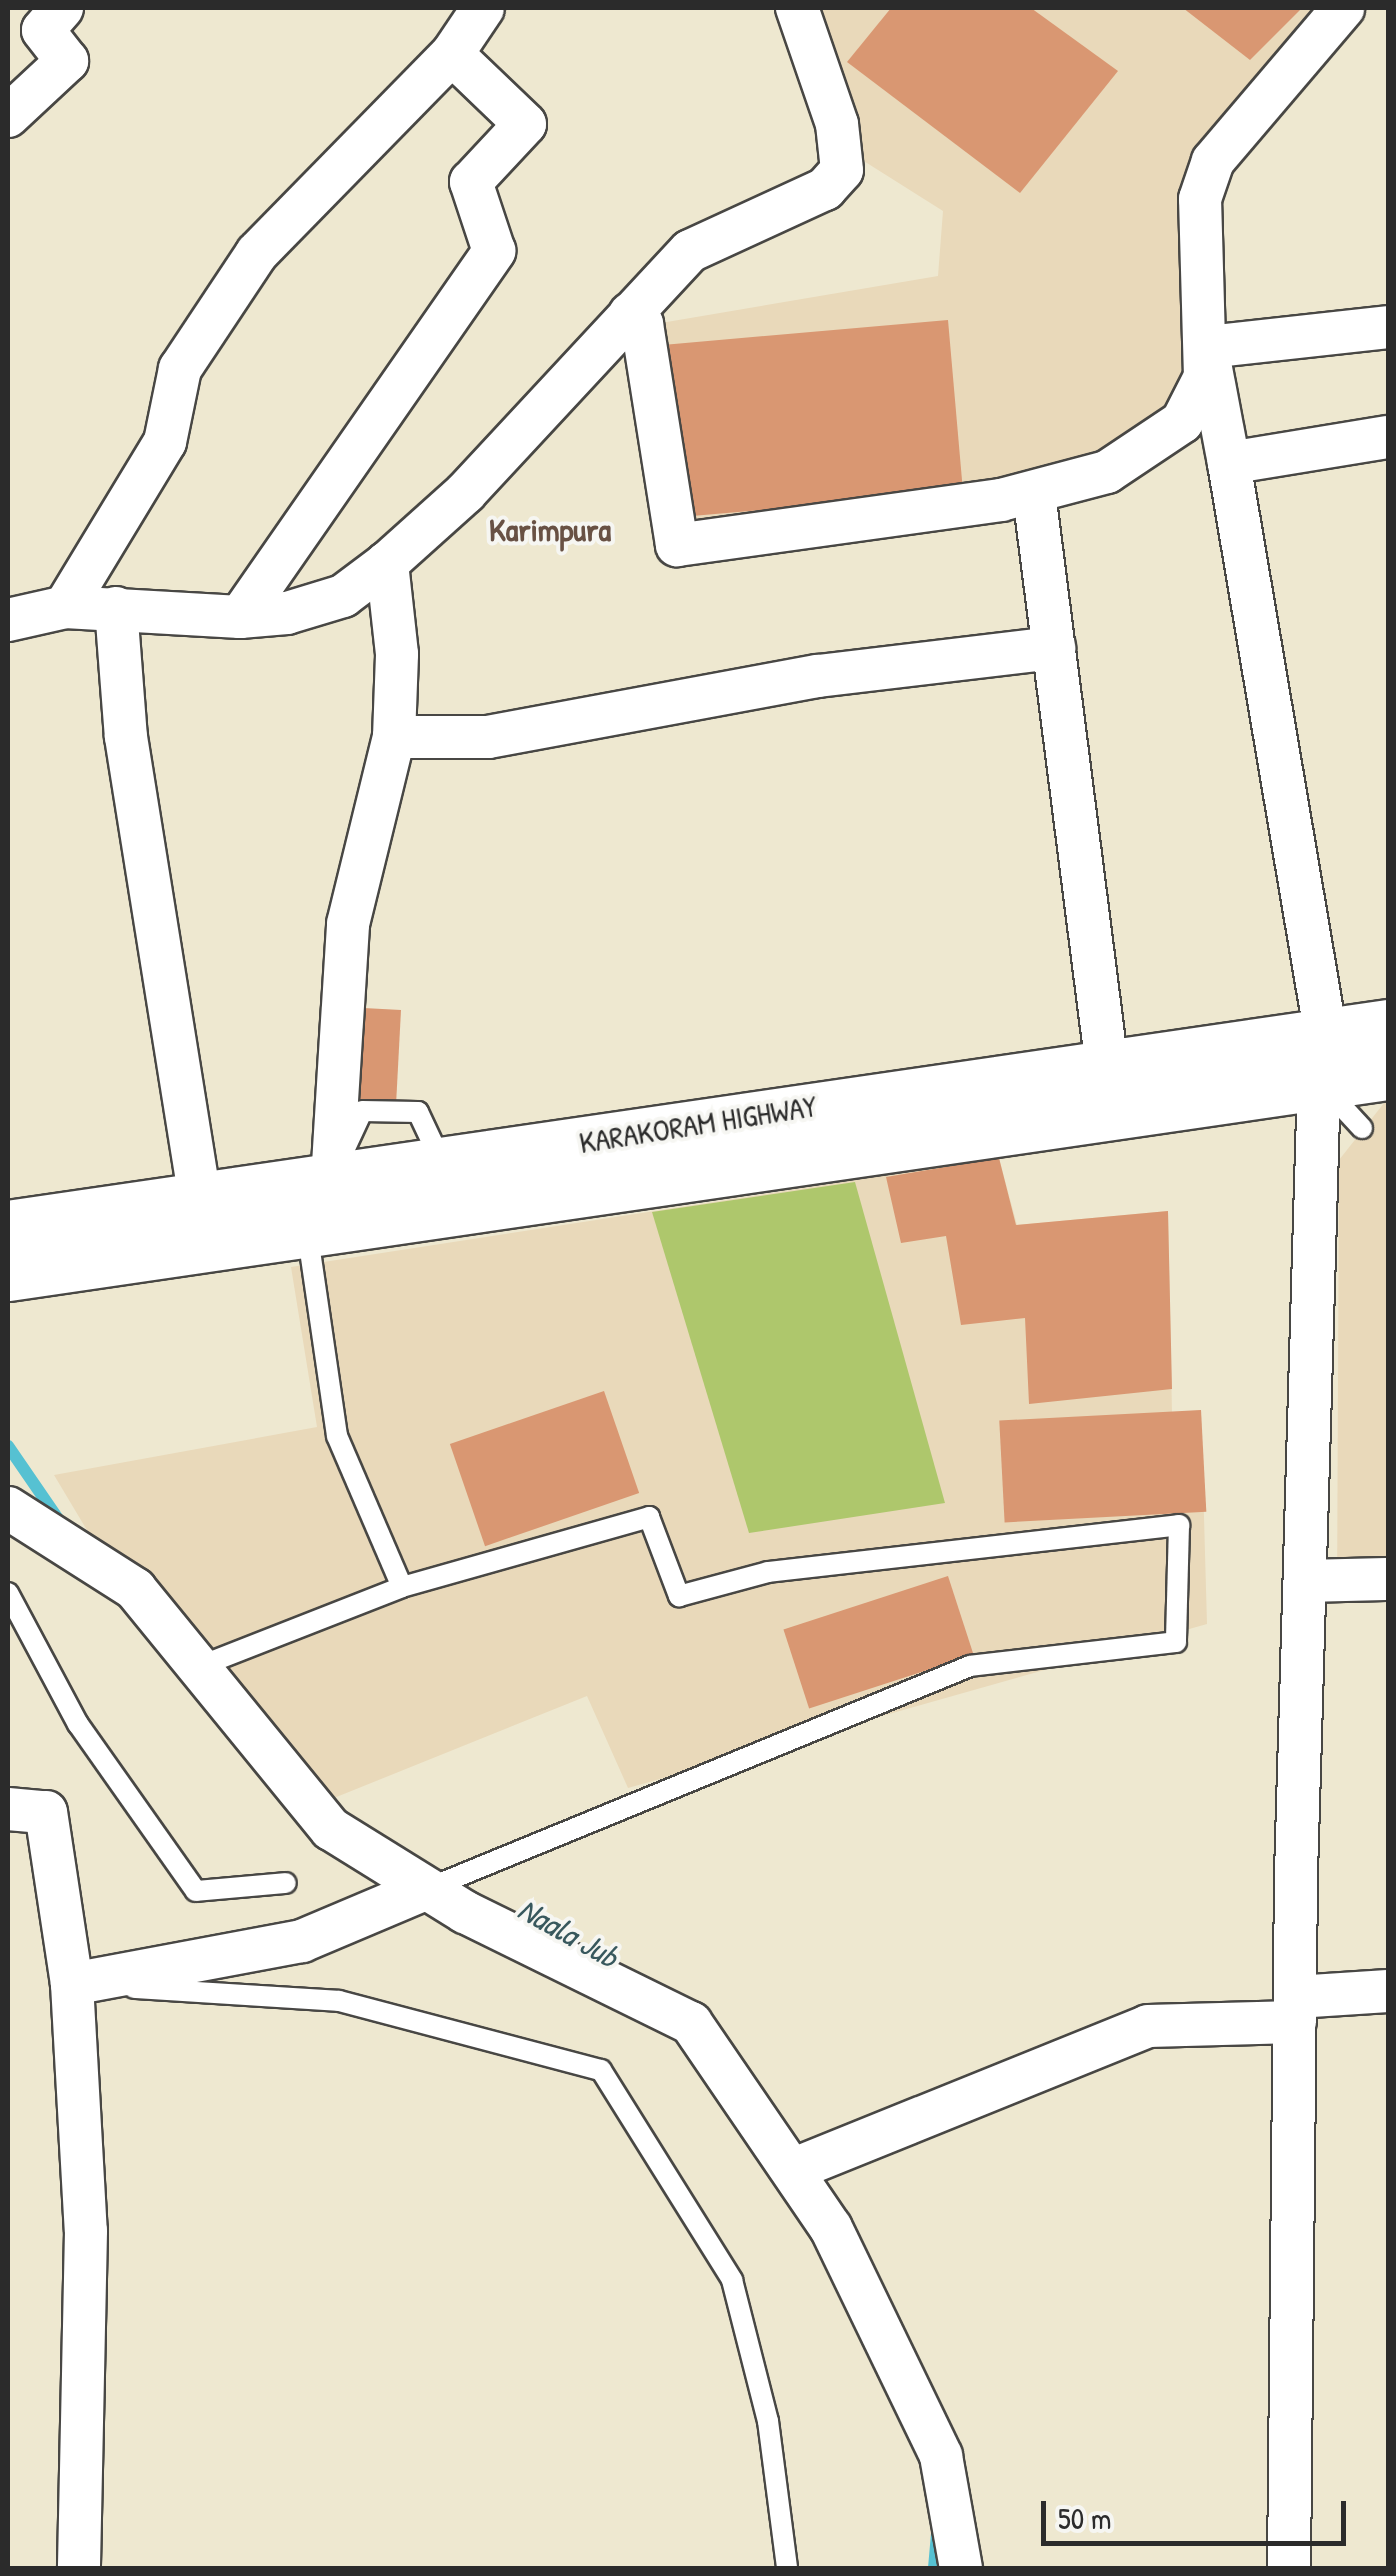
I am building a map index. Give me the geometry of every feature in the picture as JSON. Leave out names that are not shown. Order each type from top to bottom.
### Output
[{"type":"highway","name":"KARAKORAM HIGHWAY","points":[[8,1273],[307,1230],[1323,1059],[1388,1027]]},
{"type":"highway","name":"KARAKORAM HIGHWAY","points":[[8,1228],[1108,1066],[1323,1059],[1388,1072]]},
{"type":"street","points":[[8,116],[67,62],[43,30],[62,8]]},
{"type":"street","points":[[65,607],[165,442],[180,368],[257,252],[452,54],[483,8]]},
{"type":"street","points":[[8,620],[65,607],[240,617],[287,613],[343,596],[387,562],[466,493],[690,251],[825,189],[842,170],[837,124],[797,8]]},
{"type":"street","points":[[1289,2568],[1296,2010],[1323,1059],[1208,346],[1200,199],[1213,161],[1343,8]]},
{"type":"street","points":[[240,617],[494,251],[471,182],[526,124],[452,54]]},
{"type":"street","points":[[630,314],[642,324],[677,545],[1018,497],[1107,472],[1182,422],[1204,377],[1208,346]]},
{"type":"street","points":[[1208,346],[1388,327]]},
{"type":"street","points":[[1229,463],[1388,437]]},
{"type":"street","points":[[1018,497],[1054,648],[1108,1066]]},
{"type":"street","points":[[332,1180],[348,924],[394,737],[397,654],[387,562]]},
{"type":"street","points":[[116,608],[126,737],[200,1200]]},
{"type":"street","points":[[394,737],[488,737],[818,676],[1054,648]]},
{"type":"street","points":[[8,1508],[135,1589],[331,1829],[425,1890],[691,2023],[831,2228],[941,2456],[961,2568]]},
{"type":"street","points":[[1306,1582],[1388,1579]]},
{"type":"street","points":[[8,1809],[46,1812],[72,1984],[86,2231],[78,2568]]},
{"type":"street","points":[[72,1984],[302,1941],[425,1890]]},
{"type":"street","points":[[792,2170],[1148,2026],[1296,2010],[1388,1992]]},
{"type":"lane","points":[[1323,1059],[1362,1128]]},
{"type":"lane","points":[[307,1230],[337,1436],[402,1587]]},
{"type":"lane","points":[[198,1667],[402,1587],[649,1517],[680,1596],[768,1572],[1179,1526],[1176,1642],[970,1666],[425,1890]]},
{"type":"lane","points":[[8,1593],[78,1724],[196,1892],[286,1883]]},
{"type":"lane","points":[[72,1984],[339,2001],[601,2070],[732,2280],[768,2422],[786,2568]]},
{"type":"shaded area","points":[[812,8],[1322,8],[1193,155],[1178,206],[1185,363],[1167,409],[1093,457],[1034,476],[680,535],[655,324],[938,276],[943,211],[859,158]]},
{"type":"shaded area","points":[[1388,1098],[1388,1592],[1337,1596],[1339,1160]]},
{"type":"shaded area","points":[[999,1158],[1017,1225],[1168,1211],[1172,1413],[1201,1410],[1207,1624],[628,1788],[587,1696],[324,1802],[112,1572],[54,1475],[317,1427],[291,1267]]},
{"type":"green space","points":[[855,1182],[945,1503],[749,1533],[652,1212]]},
{"type":"building","points":[[891,8],[1031,8],[1118,71],[1020,193],[847,62]]},
{"type":"building","points":[[1183,8],[1302,8],[1250,60]]},
{"type":"building","points":[[948,320],[963,492],[672,518],[657,345]]},
{"type":"building","points":[[345,1007],[401,1010],[396,1103],[340,1100]]},
{"type":"building","points":[[999,1158],[1016,1225],[1168,1211],[1172,1389],[1029,1404],[1025,1318],[961,1325],[946,1236],[901,1243],[886,1177]]},
{"type":"building","points":[[604,1391],[639,1493],[485,1546],[450,1444]]},
{"type":"building","points":[[1201,1410],[1206,1512],[1005,1522],[999,1421]]},
{"type":"building","points":[[948,1576],[974,1655],[809,1708],[783,1629]]},
{"type":"waterway","name":"Naala Jub","points":[[8,1446],[61,1523]]},
{"type":"waterway","name":"Naala Jub","points":[[934,2568],[937,2531]]},
{"type":"district","name":"Karimpura","points":[[550,530]]}]
